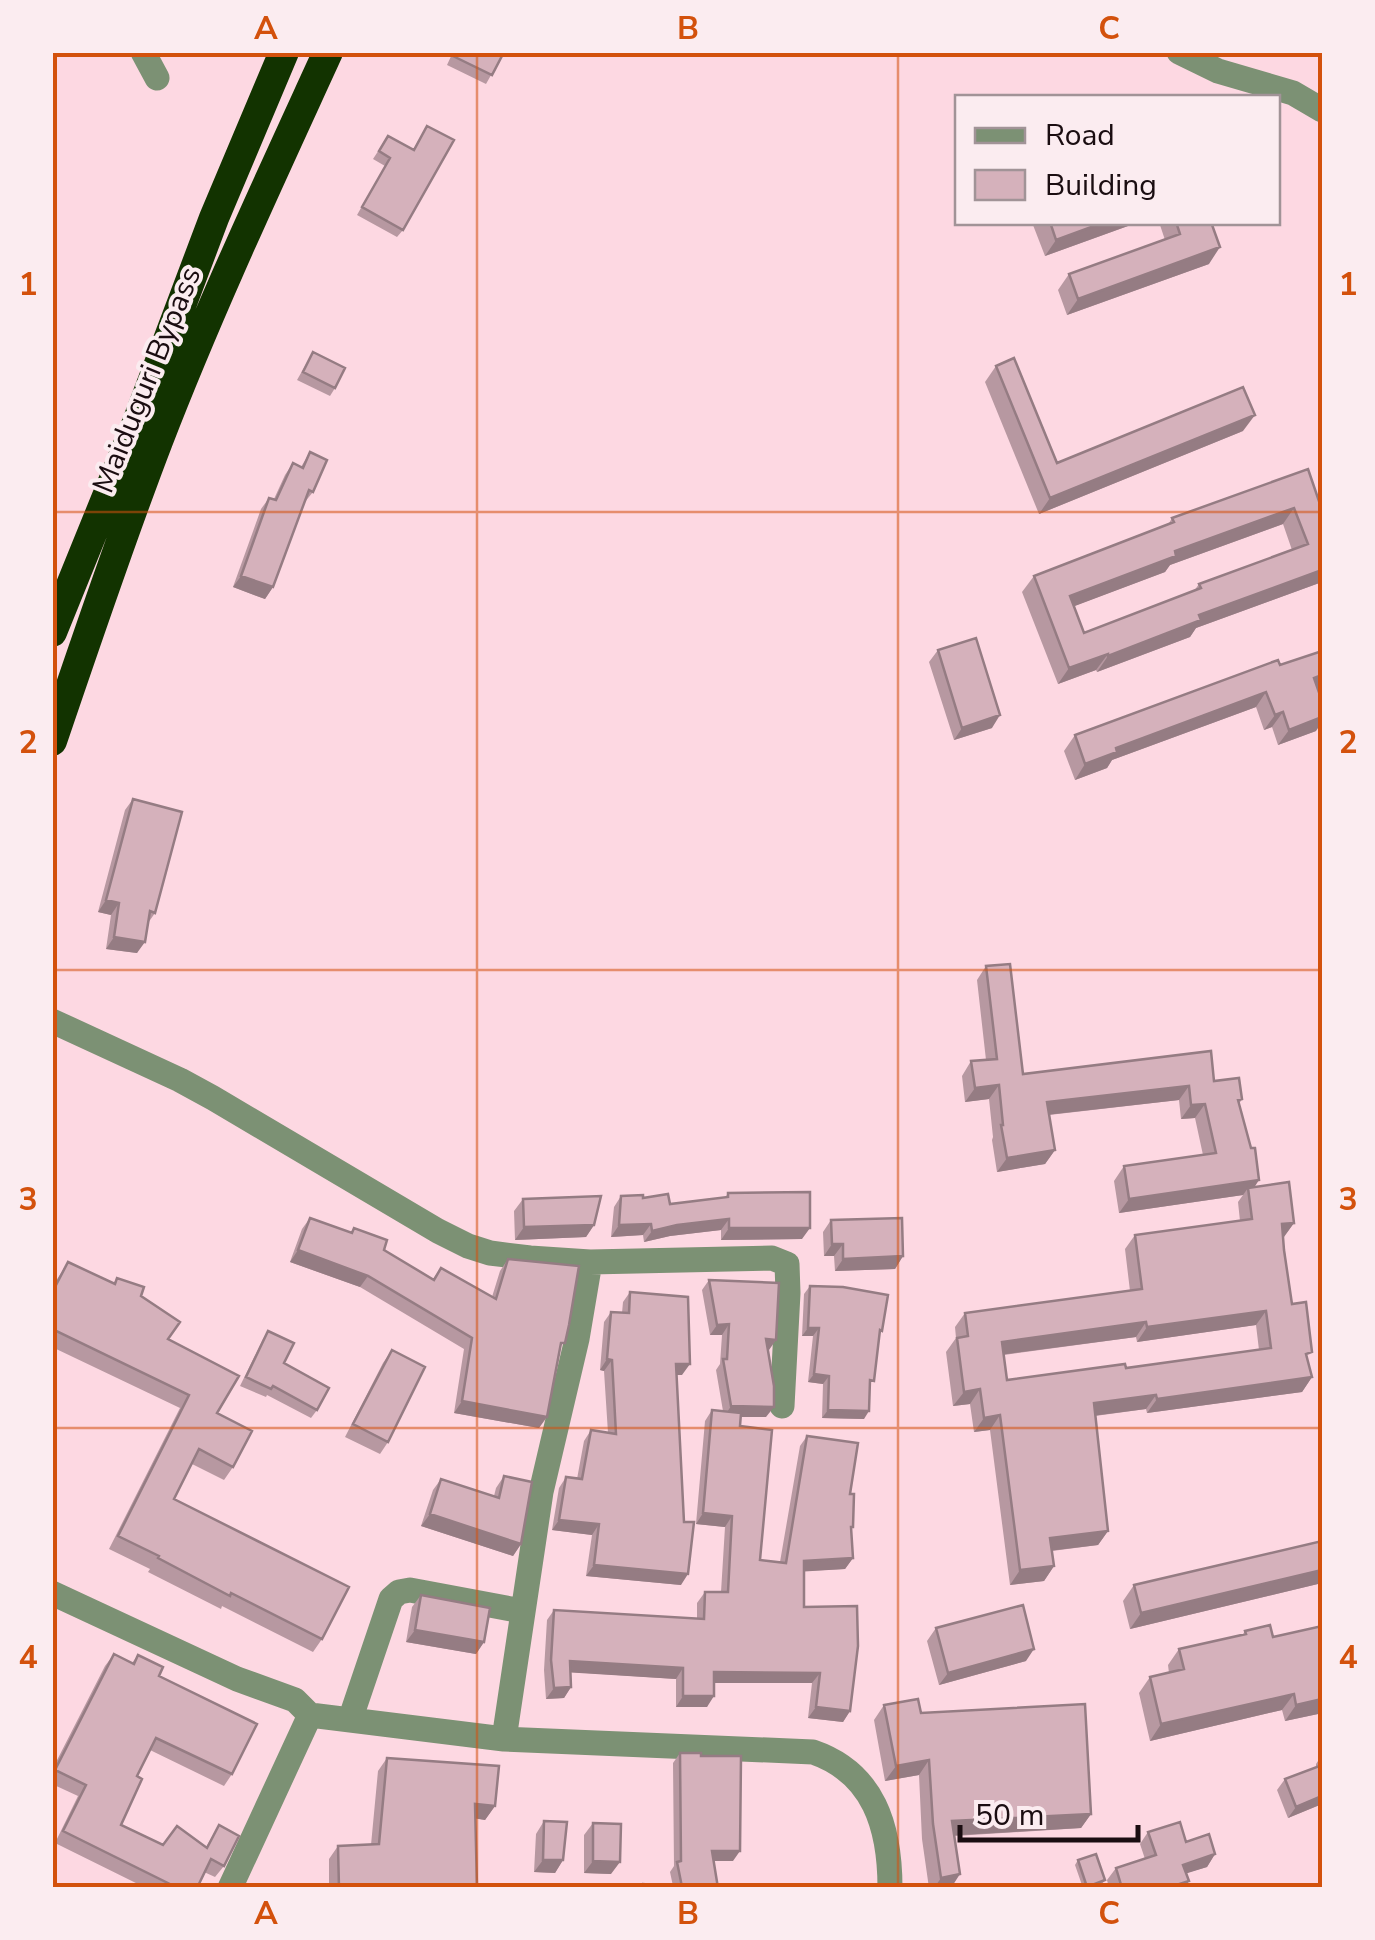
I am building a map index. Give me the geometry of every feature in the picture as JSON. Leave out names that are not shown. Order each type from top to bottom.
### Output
[{"type":"highway","name":"Maiduguri Bypass","points":[[52,632],[214,218],[284,52]]},
{"type":"highway","name":"Maiduguri Bypass","points":[[52,741],[158,440],[240,242],[328,52]]},
{"type":"street","points":[[143,52],[157,78]]},
{"type":"street","points":[[1180,52],[1218,71],[1292,93],[1322,110]]},
{"type":"street","points":[[52,1021],[196,1089],[468,1246],[490,1253],[590,1262],[772,1258],[788,1264],[782,1406]]},
{"type":"street","points":[[504,1740],[541,1492],[577,1339],[590,1262]]},
{"type":"street","points":[[350,1720],[391,1599],[399,1592],[410,1590],[522,1611]]},
{"type":"street","points":[[52,1593],[238,1680],[295,1700],[310,1715],[504,1740],[813,1752],[832,1759],[864,1784],[886,1835],[890,1888]]},
{"type":"street","points":[[230,1888],[310,1715]]},
{"type":"building","points":[[455,52],[504,52],[492,75],[453,56]]},
{"type":"building","points":[[427,126],[454,140],[403,230],[362,207],[390,158],[379,151],[388,136],[414,150]]},
{"type":"building","points":[[1051,225],[1097,225],[1056,240]]},
{"type":"building","points":[[1177,225],[1212,225],[1220,247],[1078,299],[1069,274],[1180,234]]},
{"type":"building","points":[[313,352],[345,368],[335,388],[303,372]]},
{"type":"building","points":[[1014,358],[1057,463],[1243,387],[1255,415],[1050,498],[996,366]]},
{"type":"building","points":[[310,452],[327,460],[313,492],[309,490],[273,587],[241,576],[269,498],[276,500],[293,463],[303,468]]},
{"type":"building","points":[[1308,469],[1322,510],[1322,570],[1069,668],[1034,576],[1174,522],[1172,518]],"holes":[[[1294,508],[1308,544],[1199,584],[1201,588],[1084,633],[1070,596],[1176,556],[1175,551]]]},
{"type":"building","points":[[976,638],[1000,715],[962,728],[938,650]]},
{"type":"building","points":[[1322,651],[1322,675],[1314,678],[1322,701],[1322,717],[1289,730],[1283,712],[1275,715],[1266,692],[1116,748],[1117,752],[1085,764],[1075,735],[1278,660],[1280,665]]},
{"type":"building","points":[[133,799],[182,812],[155,913],[150,911],[145,942],[114,937],[119,903],[106,900]]},
{"type":"building","points":[[1010,964],[1023,1074],[1211,1051],[1214,1081],[1239,1078],[1242,1099],[1238,1100],[1251,1148],[1255,1148],[1259,1180],[1129,1199],[1124,1166],[1216,1153],[1205,1104],[1191,1105],[1189,1086],[1047,1102],[1055,1150],[1007,1158],[999,1085],[975,1088],[971,1061],[997,1059],[986,966]]},
{"type":"building","points":[[1289,1182],[1294,1223],[1282,1224],[1284,1250],[1292,1304],[1306,1302],[1312,1352],[1306,1354],[1312,1377],[1157,1399],[1156,1395],[1094,1403],[1108,1531],[1050,1538],[1054,1566],[1020,1570],[1000,1415],[984,1418],[980,1389],[964,1392],[957,1338],[968,1336],[965,1313],[1142,1289],[1135,1235],[1252,1219],[1248,1188]],"holes":[[[1266,1311],[1271,1348],[1007,1380],[1002,1342],[1146,1322],[1147,1327]]]},
{"type":"building","points":[[810,1192],[810,1228],[729,1228],[729,1219],[652,1231],[651,1224],[619,1225],[621,1196],[668,1194],[670,1204],[728,1197],[728,1193]]},
{"type":"building","points":[[601,1196],[594,1225],[524,1227],[523,1199]]},
{"type":"building","points":[[310,1218],[387,1240],[384,1250],[434,1280],[441,1268],[496,1299],[508,1259],[579,1266],[547,1417],[462,1401],[472,1338],[368,1276],[298,1250]]},
{"type":"building","points":[[902,1218],[903,1256],[843,1259],[843,1244],[832,1244],[831,1220]]},
{"type":"building","points":[[68,1262],[115,1284],[117,1278],[144,1287],[141,1296],[180,1322],[168,1339],[239,1376],[217,1413],[252,1431],[233,1467],[199,1449],[174,1499],[349,1587],[322,1639],[231,1593],[230,1596],[118,1536],[189,1395],[52,1329],[52,1284],[56,1285]]},
{"type":"building","points":[[709,1280],[779,1283],[776,1340],[766,1339],[774,1407],[731,1406],[723,1359],[727,1359],[729,1324],[717,1325]]},
{"type":"building","points":[[810,1286],[888,1295],[874,1381],[870,1380],[869,1411],[828,1410],[829,1376],[814,1374],[819,1328],[808,1328]]},
{"type":"building","points":[[630,1292],[688,1297],[690,1364],[676,1364],[684,1522],[694,1522],[688,1574],[594,1565],[599,1524],[559,1520],[566,1477],[582,1479],[591,1430],[616,1434],[612,1360],[607,1359],[611,1312],[629,1313]]},
{"type":"building","points":[[268,1331],[294,1343],[284,1363],[329,1388],[317,1410],[273,1386],[271,1389],[246,1377]]},
{"type":"building","points":[[392,1350],[425,1367],[388,1442],[353,1424]]},
{"type":"building","points":[[712,1410],[741,1413],[740,1426],[772,1430],[760,1560],[786,1563],[807,1436],[858,1443],[850,1494],[854,1494],[853,1558],[804,1561],[804,1607],[857,1606],[858,1646],[850,1711],[816,1707],[820,1673],[714,1672],[714,1696],[683,1696],[683,1668],[570,1661],[571,1687],[554,1688],[554,1610],[704,1619],[705,1592],[728,1592],[732,1516],[703,1513]]},
{"type":"building","points":[[504,1476],[532,1482],[521,1544],[430,1514],[441,1479],[499,1498]]},
{"type":"building","points":[[1322,1541],[1322,1570],[1141,1613],[1134,1585]]},
{"type":"building","points":[[421,1595],[490,1608],[484,1642],[415,1630]]},
{"type":"building","points":[[1023,1605],[1034,1649],[948,1673],[936,1628]]},
{"type":"building","points":[[1270,1625],[1273,1637],[1322,1626],[1322,1699],[1296,1705],[1294,1694],[1161,1724],[1150,1677],[1184,1669],[1179,1649]]},
{"type":"building","points":[[114,1654],[134,1664],[138,1655],[163,1667],[159,1676],[257,1724],[232,1774],[156,1738],[137,1776],[142,1779],[121,1825],[163,1845],[177,1826],[207,1848],[219,1825],[239,1836],[224,1866],[211,1859],[197,1888],[178,1888],[63,1831],[86,1785],[55,1770]]},
{"type":"building","points":[[918,1699],[921,1713],[1085,1704],[1091,1814],[952,1821],[960,1874],[941,1878],[929,1760],[896,1766],[884,1705]]},
{"type":"building","points":[[680,1753],[741,1756],[740,1851],[712,1851],[718,1888],[642,1888],[643,1884],[682,1887],[677,1862],[681,1861]]},
{"type":"building","points":[[387,1758],[499,1766],[495,1806],[475,1804],[477,1888],[339,1888],[338,1846],[379,1844]]},
{"type":"building","points":[[1322,1765],[1322,1796],[1296,1807],[1285,1779]]},
{"type":"building","points":[[544,1821],[567,1822],[563,1860],[543,1860]]},
{"type":"building","points":[[1180,1822],[1186,1842],[1209,1834],[1215,1854],[1183,1865],[1189,1881],[1167,1888],[1122,1888],[1116,1868],[1156,1855],[1148,1832]]},
{"type":"building","points":[[593,1823],[621,1824],[620,1862],[593,1861]]},
{"type":"building","points":[[1096,1854],[1105,1880],[1087,1887],[1078,1860]]}]
